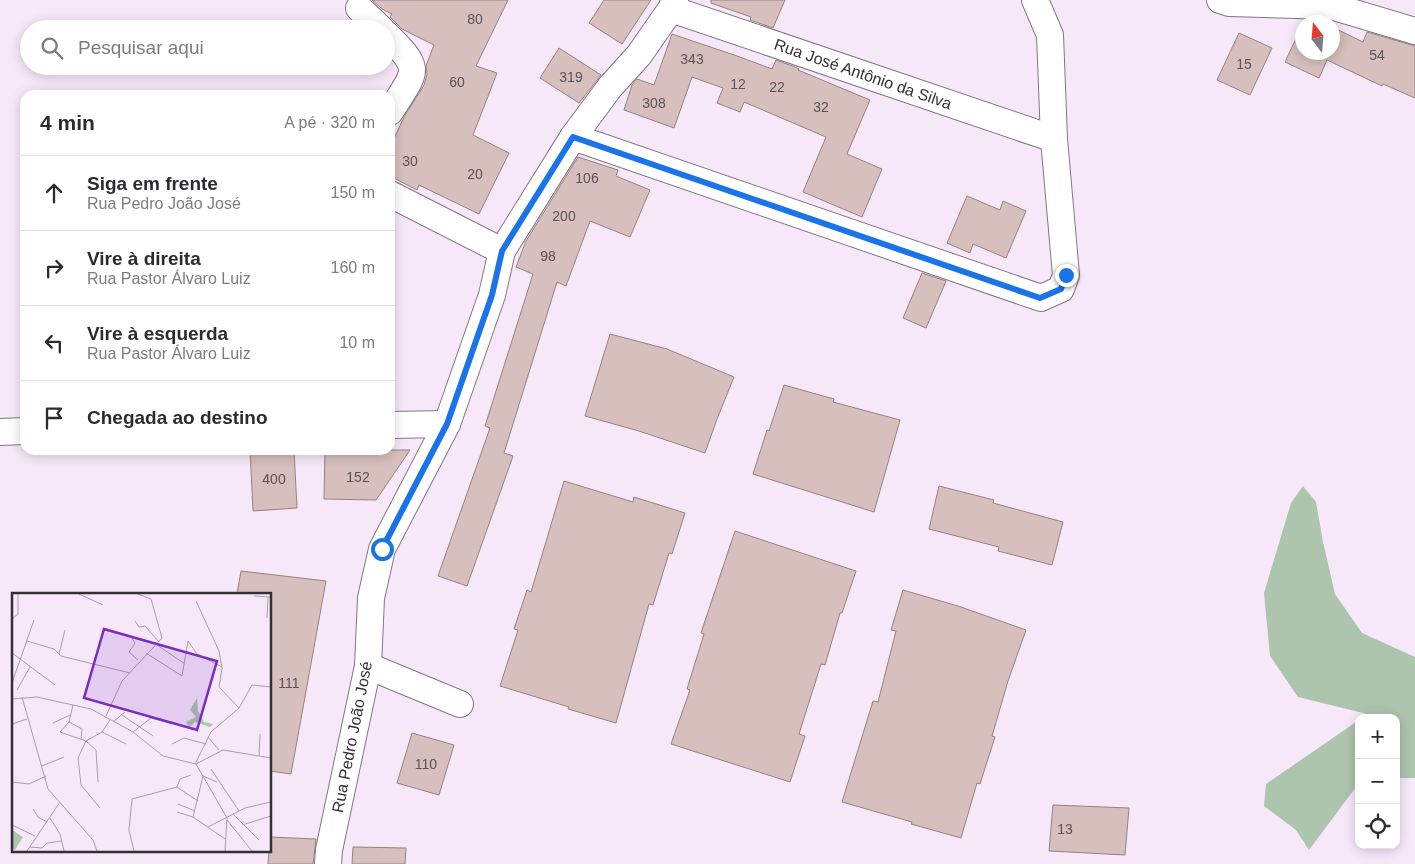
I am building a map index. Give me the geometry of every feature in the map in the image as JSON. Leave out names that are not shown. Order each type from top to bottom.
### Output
[{"type":"street","points":[[573,137],[1040,298],[1061,289],[1066,275],[1054,139],[1050,36],[1035,0]]},
{"type":"street","points":[[1220,0],[1229,3],[1331,6],[1415,31]]},
{"type":"street","name":"Rua José Antônio da Silva","points":[[673,5],[1054,139]]},
{"type":"street","name":"Rua Pedro João José","points":[[328,864],[329,850],[368,666],[371,598],[382,549],[447,424],[492,295],[502,251],[573,137],[610,87],[638,55],[673,5]]},
{"type":"street","points":[[359,8],[372,20]]},
{"type":"street","points":[[395,43],[407,54],[413,65],[412,76],[395,104]]},
{"type":"street","points":[[395,197],[502,251]]},
{"type":"street","points":[[395,425],[447,424]]},
{"type":"street","points":[[0,432],[20,431]]},
{"type":"street","points":[[368,666],[460,704]]},
{"type":"green space","points":[[1303,486],[1316,502],[1335,594],[1362,633],[1415,657],[1415,778],[1400,778],[1400,714],[1367,714],[1298,697],[1270,656],[1264,593],[1291,503]]},
{"type":"green space","points":[[1355,723],[1355,788],[1309,850],[1296,830],[1264,806],[1266,784]]},
{"type":"building","points":[[372,0],[508,0],[476,66],[497,73],[473,135],[509,153],[479,214],[419,185],[417,190],[395,179],[395,136],[404,117],[424,85],[427,74],[426,66],[434,45],[402,29],[390,17],[392,14],[382,9]]},
{"type":"building","points":[[604,0],[651,0],[622,44],[589,23]]},
{"type":"building","points":[[711,0],[785,0],[773,28],[750,20],[751,17],[711,3]]},
{"type":"building","points":[[1340,31],[1363,42],[1367,32],[1415,46],[1415,98],[1383,84],[1382,86],[1327,60],[1340,60]]},
{"type":"building","points":[[1239,33],[1272,48],[1250,95],[1217,80]]},
{"type":"building","points":[[672,34],[772,69],[776,60],[870,100],[847,154],[882,169],[862,217],[803,192],[826,137],[744,102],[740,112],[717,103],[723,88],[692,77],[674,128],[624,110],[632,85],[637,79],[654,85]]},
{"type":"building","points":[[1295,41],[1295,60],[1327,60],[1319,78],[1285,62]]},
{"type":"building","points":[[559,48],[601,75],[579,103],[540,78]]},
{"type":"building","points":[[578,157],[618,170],[616,176],[650,190],[630,237],[590,221],[566,286],[557,282],[504,453],[513,456],[467,586],[438,576],[490,428],[485,426],[533,274],[516,267],[526,241]]},
{"type":"building","points":[[967,196],[1000,210],[1003,201],[1026,211],[1006,258],[973,244],[970,253],[947,243]]},
{"type":"building","points":[[922,273],[946,281],[926,328],[903,318]]},
{"type":"building","points":[[610,334],[667,349],[734,377],[705,453],[639,431],[585,416]]},
{"type":"building","points":[[784,385],[834,399],[833,402],[900,420],[874,512],[753,474]]},
{"type":"building","points":[[395,450],[410,450],[376,500],[324,499],[325,455],[395,455]]},
{"type":"building","points":[[250,455],[294,455],[297,508],[253,511]]},
{"type":"building","points":[[564,481],[633,502],[634,497],[685,513],[672,554],[669,553],[653,605],[649,604],[616,723],[500,686],[518,630],[514,629],[527,590],[531,592]]},
{"type":"building","points":[[939,486],[994,500],[993,503],[1063,522],[1052,565],[998,551],[999,547],[929,529]]},
{"type":"building","points":[[735,531],[856,571],[842,613],[840,613],[825,665],[821,664],[799,734],[805,736],[790,782],[671,744],[690,690],[687,689],[704,634],[701,633]]},
{"type":"building","points":[[241,571],[326,581],[291,774],[271,771],[271,593],[237,593]]},
{"type":"building","points":[[903,590],[958,606],[1026,630],[1008,681],[992,736],[995,737],[980,784],[977,783],[961,838],[842,802],[873,701],[878,702],[896,631],[891,630]]},
{"type":"building","points":[[412,733],[454,745],[439,795],[397,783]]},
{"type":"building","points":[[1053,805],[1129,808],[1125,855],[1049,851]]},
{"type":"building","points":[[271,837],[316,839],[313,864],[268,864],[269,852],[271,852]]},
{"type":"building","points":[[353,847],[406,848],[405,864],[352,864]]},
{"type":"route","points":[[382,549],[447,424],[492,295],[502,251],[573,137],[1040,298],[1061,289],[1066,275]]}]
